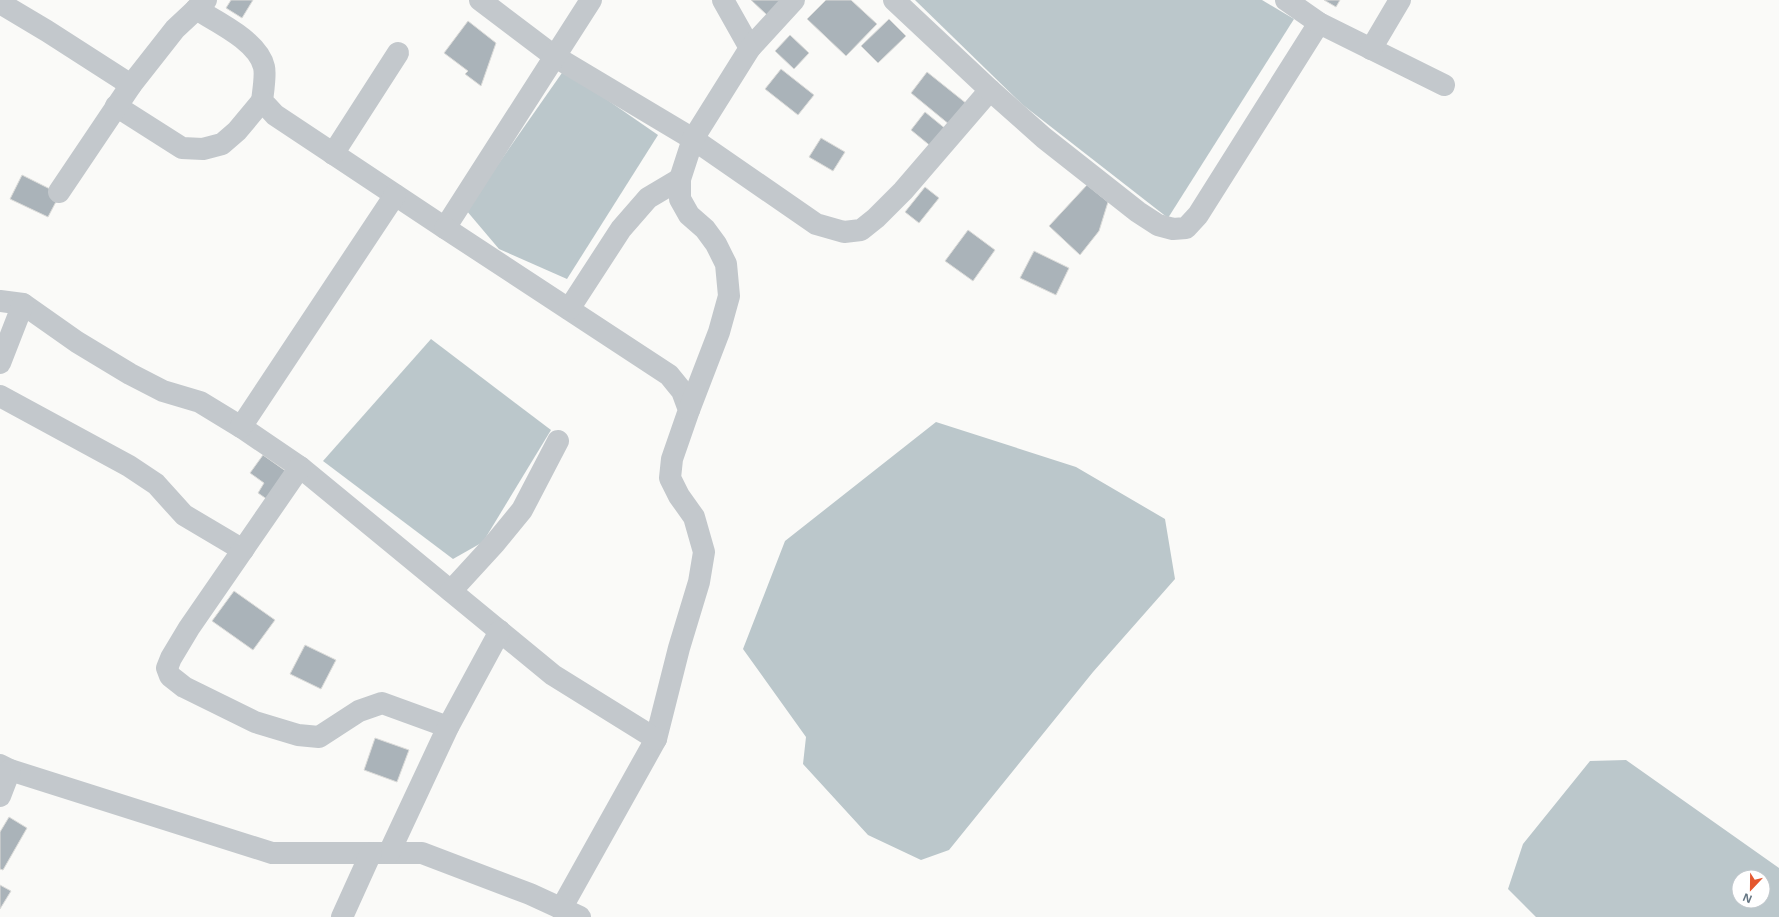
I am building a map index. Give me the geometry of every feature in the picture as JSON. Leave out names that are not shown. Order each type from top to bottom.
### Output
[{"type":"street","points":[[480,0],[554,56],[693,139],[816,224],[844,232],[861,230],[876,218],[903,191],[990,90]]},
{"type":"street","points":[[445,228],[591,0]]},
{"type":"street","points":[[723,0],[750,48]]},
{"type":"street","points":[[0,796],[5,767],[272,853],[422,853],[530,894],[570,913],[656,739],[679,648],[699,582],[704,552],[694,517],[679,496],[670,478],[672,459],[719,332],[730,296],[726,264],[716,244],[705,229],[689,215],[680,199],[680,178],[693,139],[750,48],[794,0]]},
{"type":"street","points":[[894,0],[990,90],[1044,138],[1138,212],[1158,225],[1173,229],[1186,228],[1198,215],[1319,23]]},
{"type":"street","points":[[1286,0],[1319,23],[1444,85]]},
{"type":"street","points":[[1371,50],[1400,0]]},
{"type":"street","points":[[0,3],[47,31],[131,85]]},
{"type":"street","points":[[59,192],[116,106],[131,85],[175,29],[201,4],[258,53],[264,68],[262,101],[237,131],[222,144],[203,149],[182,148],[116,106]]},
{"type":"street","points":[[333,154],[398,53]]},
{"type":"street","points":[[262,101],[275,116],[669,375],[682,391],[689,410]]},
{"type":"street","points":[[569,309],[621,229],[648,198],[680,178]]},
{"type":"street","points":[[241,427],[395,195]]},
{"type":"street","points":[[0,301],[23,304],[78,342],[130,374],[163,391],[200,402],[241,427],[300,467],[553,675],[656,739]]},
{"type":"street","points":[[0,363],[23,304]]},
{"type":"street","points":[[0,396],[129,466],[156,484],[184,515],[243,550]]},
{"type":"street","points":[[451,591],[495,544],[522,510],[558,441]]},
{"type":"street","points":[[300,467],[189,628],[171,658],[167,668],[170,676],[184,687],[255,722],[298,735],[319,737],[359,711],[382,704],[448,727]]},
{"type":"street","points":[[342,917],[380,853],[500,631]]},
{"type":"shaded area","points":[[915,0],[1262,0],[1294,19],[1168,218],[1023,105]]},
{"type":"shaded area","points":[[564,70],[658,135],[567,279],[499,249],[466,210]]},
{"type":"shaded area","points":[[431,339],[551,430],[483,542],[453,559],[323,461]]},
{"type":"shaded area","points":[[936,422],[1076,467],[1165,519],[1175,579],[1093,672],[949,850],[921,860],[868,835],[803,764],[806,737],[743,649],[785,541]]},
{"type":"shaded area","points":[[1626,760],[1779,868],[1779,917],[1536,917],[1508,889],[1523,844],[1590,761]]},
{"type":"building","points":[[231,0],[253,0],[242,18],[226,8]]},
{"type":"building","points":[[751,0],[781,0],[767,15]]},
{"type":"building","points":[[826,0],[851,0],[877,24],[846,56],[807,19]]},
{"type":"building","points":[[1324,0],[1340,0],[1336,7]]},
{"type":"building","points":[[889,19],[906,36],[878,63],[861,46]]},
{"type":"building","points":[[468,21],[496,43],[481,86],[465,74],[468,71],[444,53]]},
{"type":"building","points":[[790,35],[809,53],[794,69],[775,51]]},
{"type":"building","points":[[781,69],[814,95],[798,115],[765,89]]},
{"type":"building","points":[[927,72],[967,104],[950,125],[911,93]]},
{"type":"building","points":[[925,112],[947,130],[933,148],[911,130]]},
{"type":"building","points":[[821,138],[845,152],[833,171],[809,157]]},
{"type":"building","points":[[22,175],[60,194],[48,217],[10,199]]},
{"type":"building","points":[[1087,185],[1108,202],[1099,231],[1080,255],[1049,226]]},
{"type":"building","points":[[925,187],[939,198],[919,223],[905,212]]},
{"type":"building","points":[[968,230],[995,250],[973,281],[945,261]]},
{"type":"building","points":[[1034,251],[1069,268],[1056,295],[1020,278]]},
{"type":"building","points":[[263,455],[290,474],[271,502],[258,493],[264,483],[250,473]]},
{"type":"building","points":[[234,591],[275,620],[253,650],[212,621]]},
{"type":"building","points":[[305,645],[336,660],[321,689],[290,674]]},
{"type":"building","points":[[375,738],[409,750],[397,782],[364,770]]},
{"type":"building","points":[[9,817],[27,828],[3,870],[0,869],[0,832]]},
{"type":"building","points":[[0,885],[11,891],[0,909]]}]
